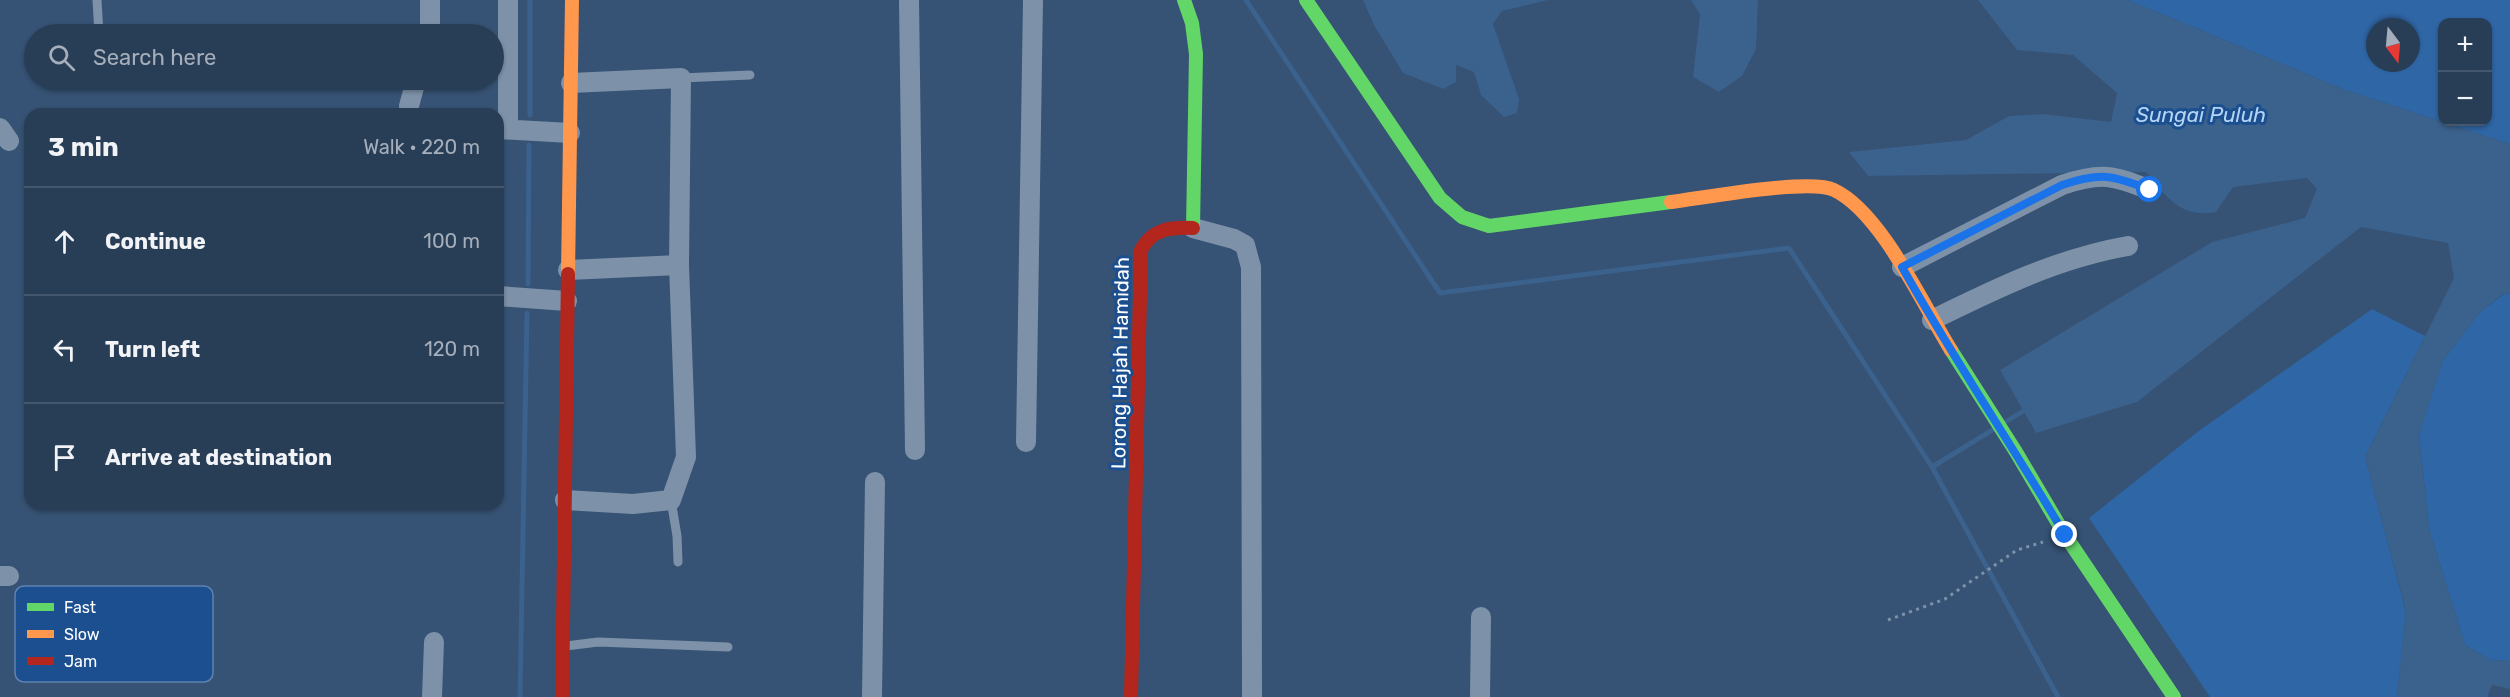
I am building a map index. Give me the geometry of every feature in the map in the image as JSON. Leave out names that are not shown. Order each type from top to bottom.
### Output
[{"type":"street","points":[[428,24],[430,0]]},
{"type":"street","points":[[504,108],[508,0]]},
{"type":"street","points":[[562,697],[572,0]]},
{"type":"street","points":[[909,0],[915,450]]},
{"type":"street","points":[[1026,442],[1033,0]]},
{"type":"street","points":[[1184,0],[1192,23],[1196,54],[1193,228],[1234,239],[1245,245],[1251,267],[1251,697]]},
{"type":"street","points":[[1306,0],[1440,198],[1455,214],[1472,224],[1488,226],[1805,185],[1833,189],[1850,200],[1864,212],[1902,267],[1932,320],[2016,452],[2065,535],[2174,697]]},
{"type":"street","points":[[565,500],[633,504],[671,500],[686,457],[679,265],[681,78],[571,83]]},
{"type":"street","points":[[409,108],[413,90]]},
{"type":"street","points":[[504,129],[570,133]]},
{"type":"street","points":[[1902,267],[2062,185],[2097,176],[2118,177],[2150,190]]},
{"type":"street","name":"Lorong Hajah Hamidah","points":[[1131,697],[1141,250],[1145,240],[1155,231],[1193,228]]},
{"type":"street","points":[[1932,320],[2018,278],[2098,251],[2128,246]]},
{"type":"street","points":[[568,270],[679,265]]},
{"type":"street","points":[[504,296],[567,301]]},
{"type":"street","points":[[872,697],[875,482]]},
{"type":"street","points":[[1480,697],[1481,617]]},
{"type":"street","points":[[432,697],[434,642]]},
{"type":"lane","points":[[97,0],[98,24]]},
{"type":"lane","points":[[681,78],[750,75]]},
{"type":"lane","points":[[671,500],[678,562]]},
{"type":"lane","points":[[562,646],[598,642],[728,647]]},
{"type":"path","points":[[1888,620],[1946,599],[2017,550],[2065,535]]},
{"type":"shaded area","points":[[2128,0],[2510,0],[2510,144],[2455,126],[2492,126],[2492,18],[2438,18],[2438,121],[2345,90]]},
{"type":"shaded area","points":[[2510,293],[2510,660],[2492,661],[2465,645],[2429,529],[2419,435],[2442,362],[2480,312],[2504,294]]},
{"type":"shaded area","points":[[2372,309],[2425,336],[2365,457],[2406,612],[2397,697],[2210,697],[2089,518],[2200,430]]},
{"type":"water","points":[[1363,0],[1548,0],[1502,11],[1493,24],[1519,99],[1517,113],[1504,117],[1481,95],[1474,72],[1456,65],[1456,82],[1443,89],[1403,73],[1374,25]]},
{"type":"water","points":[[1691,0],[1758,0],[1756,49],[1742,76],[1719,92],[1693,77],[1700,14]]},
{"type":"water","name":"Sungai Puluh","points":[[1978,0],[2128,0],[2345,90],[2438,120],[2438,126],[2455,126],[2510,144],[2510,293],[2503,294],[2480,312],[2442,362],[2419,436],[2429,529],[2465,645],[2492,661],[2510,660],[2510,689],[2492,685],[2487,697],[2397,697],[2406,611],[2365,457],[2454,278],[2448,243],[2361,227],[2137,402],[2036,433],[2000,370],[2212,242],[2305,218],[2317,189],[2307,178],[2233,187],[2216,212],[2203,213],[2183,209],[2175,204],[2146,172],[1868,176],[1849,152],[1966,140],[2009,116],[2043,114],[2111,122],[2117,93],[2073,55],[2017,50]]},
{"type":"waterway","points":[[530,0],[530,115]]},
{"type":"waterway","points":[[1246,0],[1440,293],[1789,248],[1932,467],[2058,697]]},
{"type":"waterway","points":[[528,284],[529,145]]},
{"type":"waterway","points":[[520,697],[527,313]]},
{"type":"waterway","points":[[2007,421],[2023,411]]},
{"type":"waterway","points":[[1932,467],[1994,429]]},
{"type":"traffic: fast","points":[[1184,0],[1192,23],[1196,54],[1193,228]]},
{"type":"traffic: fast","points":[[1306,0],[1440,198],[1462,217],[1489,226],[1671,202]]},
{"type":"traffic: fast","points":[[1951,350],[2016,452],[2065,535],[2174,697]]},
{"type":"traffic: slow","points":[[568,274],[572,0]]},
{"type":"traffic: slow","points":[[1671,202],[1780,187],[1803,186],[1834,190],[1851,201],[1884,238],[1900,261],[1951,350]]},
{"type":"traffic: jam","points":[[1131,697],[1141,250],[1145,243],[1162,231],[1193,228]]},
{"type":"traffic: jam","points":[[562,697],[568,274]]},
{"type":"route","points":[[2065,535],[2016,452],[1932,320],[1902,267],[2062,185],[2097,176],[2118,177],[2150,190]]}]
